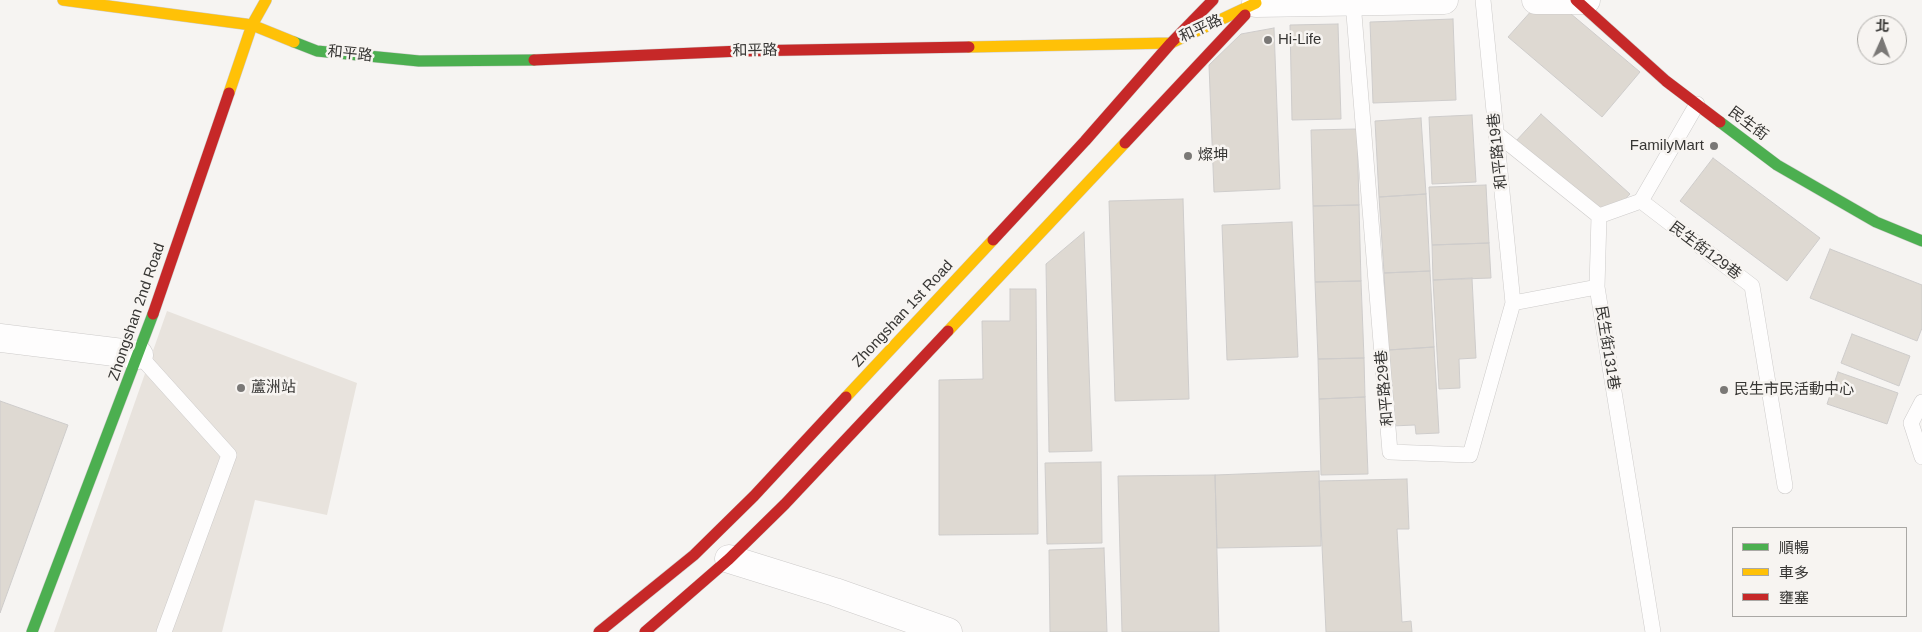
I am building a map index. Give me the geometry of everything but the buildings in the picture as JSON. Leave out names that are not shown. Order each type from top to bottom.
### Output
[{"type":"street","name":"和平路","points":[[63,0],[252,25],[316,51],[419,61],[525,60],[751,50],[1171,42],[1258,2],[1444,0]]},
{"type":"street","name":"Zhongshan 2nd Road","points":[[32,632],[139,355],[252,25],[266,0]]},
{"type":"street","name":"Zhongshan 1st Road","points":[[599,632],[694,555],[754,496],[1085,141],[1171,42],[1213,0]]},
{"type":"street","points":[[1536,0],[1579,0]]},
{"type":"street","name":"民生街","points":[[1579,0],[1666,81],[1777,165],[1876,222],[1922,241]]},
{"type":"street","points":[[645,632],[729,559],[786,504],[1120,145],[1258,2]]},
{"type":"street","points":[[0,338],[139,355]]},
{"type":"street","points":[[729,559],[836,592],[948,632]]},
{"type":"lane","name":"和平路19巷","points":[[1483,0],[1513,303]]},
{"type":"lane","name":"和平路29巷","points":[[1352,2],[1390,452],[1470,455],[1513,303]]},
{"type":"lane","points":[[1497,134],[1599,216],[1641,201],[1697,104]]},
{"type":"lane","name":"民生街129巷","points":[[1641,201],[1752,286],[1785,486]]},
{"type":"lane","name":"民生街131巷","points":[[1599,216],[1597,287],[1653,632]]},
{"type":"lane","points":[[1513,303],[1597,287]]},
{"type":"lane","points":[[139,355],[229,455],[164,632]]},
{"type":"lane","points":[[1922,402],[1911,423],[1922,457]]},
{"type":"shaded area","points":[[167,311],[357,383],[327,515],[255,500],[222,632],[54,632]]},
{"type":"traffic: fast","points":[[294,42],[317,51],[419,61],[534,60]]},
{"type":"traffic: fast","points":[[1720,122],[1777,165],[1876,222],[1922,241]]},
{"type":"traffic: fast","points":[[32,632],[153,314]]},
{"type":"traffic: slow","points":[[63,0],[252,25],[294,42]]},
{"type":"traffic: slow","points":[[229,93],[252,25],[266,0]]},
{"type":"traffic: slow","points":[[969,47],[1171,43],[1256,3]]},
{"type":"traffic: slow","points":[[948,331],[1125,143]]},
{"type":"traffic: slow","points":[[846,397],[993,240]]},
{"type":"traffic: jam","points":[[993,240],[1085,141],[1171,43],[1213,0]]},
{"type":"traffic: jam","points":[[1576,0],[1666,81],[1720,122]]},
{"type":"traffic: jam","points":[[1125,143],[1245,15]]},
{"type":"traffic: jam","points":[[534,60],[741,51],[969,47]]},
{"type":"traffic: jam","points":[[153,314],[229,93]]},
{"type":"traffic: jam","points":[[645,632],[729,559],[785,504],[948,331]]},
{"type":"traffic: jam","points":[[599,632],[694,555],[754,496],[846,397]]},
{"type":"place","name":"Hi-Life","points":[[1268,40]]},
{"type":"place","name":"FamilyMart","points":[[1714,146]]},
{"type":"place","name":"燦坤","points":[[1188,156]]},
{"type":"place","name":"蘆洲站","points":[[241,388]]},
{"type":"place","name":"民生市民活動中心","points":[[1724,390]]}]
